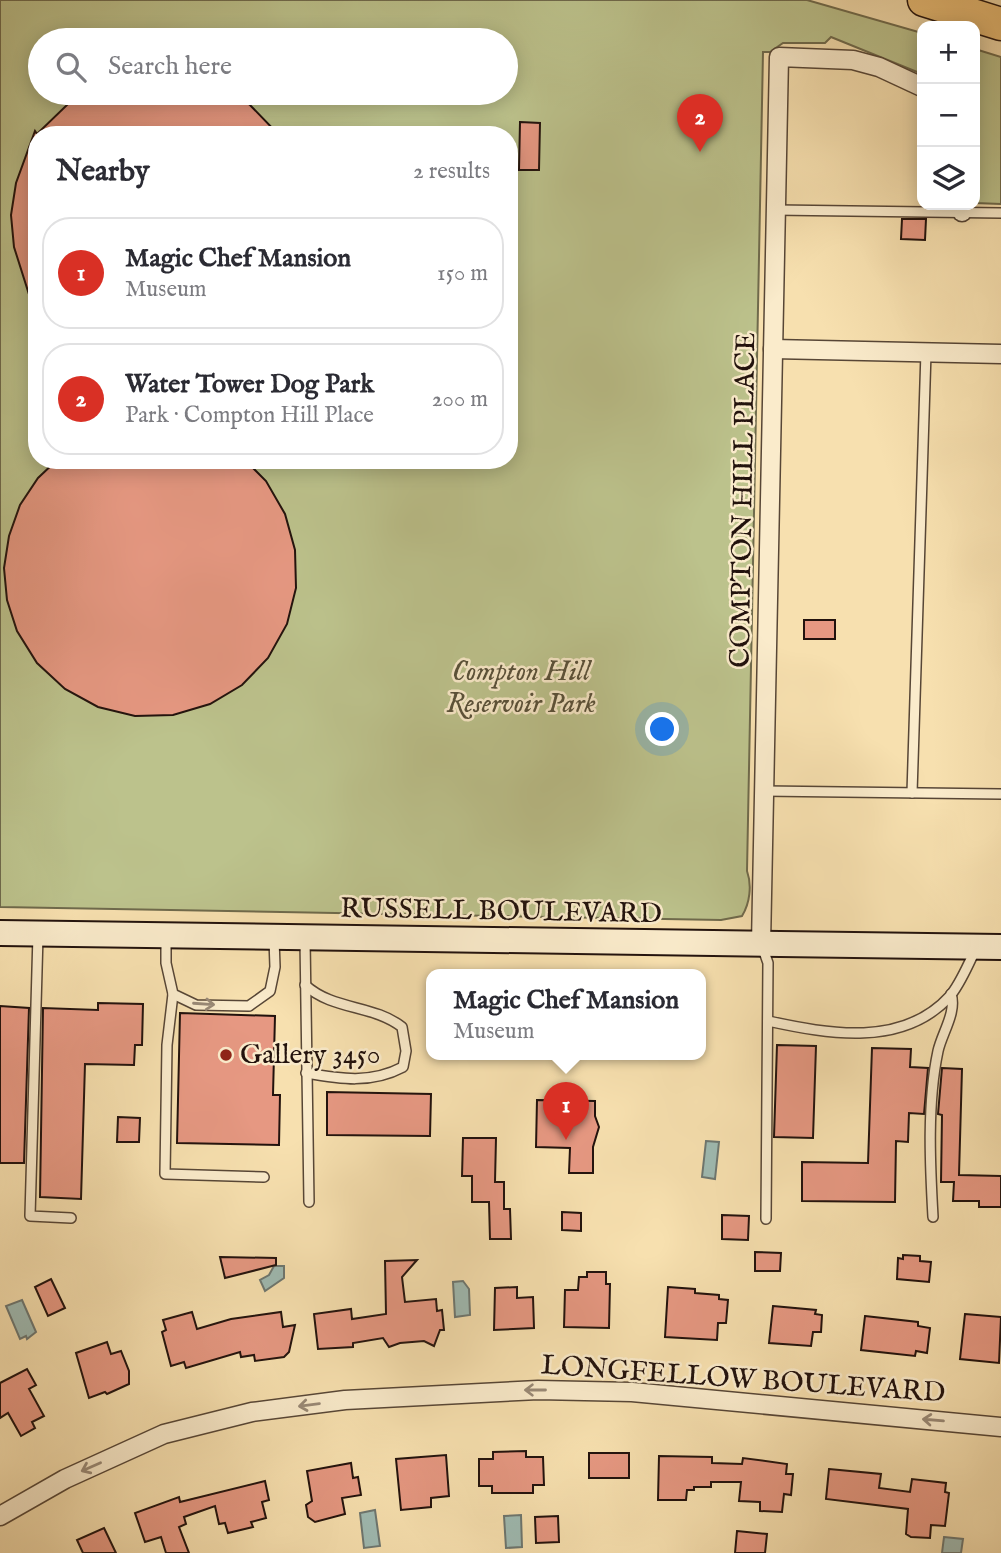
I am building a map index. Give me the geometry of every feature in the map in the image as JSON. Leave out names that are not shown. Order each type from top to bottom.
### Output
[{"type":"highway","points":[[924,0],[1001,24]]},
{"type":"main road","name":"RUSSELL BOULEVARD","points":[[0,933],[989,946]]},
{"type":"street","name":"COMPTON HILL PLACE","points":[[761,944],[779,58],[853,60],[878,67],[917,85]]},
{"type":"street","points":[[773,349],[1001,354]]},
{"type":"street","name":"LONGFELLOW BOULEVARD","points":[[0,1516],[65,1479],[164,1434],[252,1412],[345,1400],[512,1390],[632,1392],[1001,1427]]},
{"type":"lane","points":[[775,210],[917,208]]},
{"type":"lane","points":[[978,210],[1001,213]]},
{"type":"lane","points":[[912,793],[926,352]]},
{"type":"lane","points":[[764,791],[1001,794]]},
{"type":"lane","points":[[38,934],[30,1216],[71,1218]]},
{"type":"lane","points":[[166,936],[166,963],[173,995],[167,1045],[165,1174],[264,1177]]},
{"type":"lane","points":[[173,995],[196,1005],[249,1006],[270,990],[275,967],[274,938]]},
{"type":"lane","points":[[305,938],[309,1202]]},
{"type":"lane","points":[[761,944],[768,963],[766,1220]]},
{"type":"lane","points":[[768,1021],[816,1031],[880,1032],[907,1025],[951,994],[989,946]]},
{"type":"lane","points":[[305,985],[330,1002],[376,1012],[392,1019],[402,1027],[406,1051],[403,1067],[387,1075],[347,1080],[306,1073]]},
{"type":"lane","points":[[933,1217],[935,1074],[938,1050],[954,1003],[951,994]]},
{"type":"green space","name":"Compton Hill Reservoir Park","points":[[0,0],[807,0],[917,32],[917,72],[831,37],[825,43],[783,43],[770,52],[763,52],[747,871],[750,888],[742,916],[721,920],[0,907]]},
{"type":"green space","points":[[980,51],[1001,57],[1001,204],[980,203]]},
{"type":"water","points":[[706,1141],[719,1142],[715,1179],[702,1177]]},
{"type":"water","points":[[274,1266],[284,1266],[284,1278],[265,1291],[260,1280],[269,1275]]},
{"type":"water","points":[[463,1281],[469,1289],[470,1315],[455,1317],[453,1282]]},
{"type":"water","points":[[22,1300],[36,1332],[27,1339],[26,1336],[20,1339],[6,1306]]},
{"type":"water","points":[[375,1510],[380,1546],[364,1548],[360,1513]]},
{"type":"water","points":[[521,1515],[522,1547],[506,1548],[504,1516]]},
{"type":"water","points":[[944,1537],[963,1539],[961,1553],[942,1553]]},
{"type":"building","points":[[67,105],[250,105],[270,126],[45,126]]},
{"type":"building","points":[[520,122],[540,123],[539,170],[519,170]]},
{"type":"building","points":[[28,150],[28,291],[14,247],[11,215],[16,183]]},
{"type":"building","points":[[902,219],[926,219],[925,240],[901,239]]},
{"type":"building","points":[[48,469],[254,469],[266,481],[285,514],[295,550],[296,588],[287,624],[268,658],[242,685],[210,704],[173,715],[135,716],[98,707],[65,689],[37,663],[17,631],[7,600],[4,568],[9,536],[20,505]]},
{"type":"building","points":[[804,620],[835,620],[835,639],[804,639]]},
{"type":"building","points":[[98,1003],[143,1004],[142,1045],[135,1045],[134,1065],[85,1064],[81,1199],[40,1197],[43,1008],[98,1010]]},
{"type":"building","points":[[0,1006],[29,1008],[24,1163],[0,1163]]},
{"type":"building","name":"Gallery 3450","points":[[180,1013],[275,1016],[273,1095],[280,1095],[279,1145],[177,1143]]},
{"type":"building","points":[[777,1045],[816,1046],[813,1138],[774,1137]]},
{"type":"building","points":[[872,1048],[911,1049],[910,1067],[928,1068],[924,1114],[909,1113],[908,1142],[896,1141],[895,1202],[802,1201],[802,1162],[868,1163]]},
{"type":"building","points":[[942,1068],[962,1069],[959,1175],[1001,1176],[1001,1207],[979,1207],[979,1201],[953,1201],[954,1182],[941,1182],[942,1115],[938,1114]]},
{"type":"building","points":[[327,1092],[431,1094],[430,1136],[327,1135]]},
{"type":"building","points":[[537,1100],[595,1101],[595,1116],[599,1127],[593,1147],[593,1173],[569,1173],[570,1148],[536,1147]]},
{"type":"building","points":[[118,1117],[140,1118],[139,1142],[117,1142]]},
{"type":"building","points":[[463,1138],[496,1138],[495,1182],[504,1182],[504,1209],[510,1209],[511,1239],[490,1239],[489,1202],[472,1202],[472,1176],[462,1176]]},
{"type":"building","points":[[562,1212],[581,1213],[581,1231],[562,1230]]},
{"type":"building","points":[[722,1215],[749,1216],[748,1240],[722,1239]]},
{"type":"building","points":[[755,1252],[781,1253],[780,1271],[755,1271]]},
{"type":"building","points":[[903,1255],[920,1256],[920,1261],[931,1262],[929,1282],[897,1279],[898,1258],[903,1259]]},
{"type":"building","points":[[220,1257],[276,1258],[276,1265],[225,1278]]},
{"type":"building","points":[[417,1260],[402,1277],[405,1302],[436,1299],[437,1311],[442,1310],[444,1330],[440,1330],[434,1346],[424,1341],[389,1347],[383,1338],[353,1343],[353,1347],[318,1349],[314,1314],[351,1309],[352,1319],[386,1314],[385,1261]]},
{"type":"building","points":[[587,1272],[606,1272],[606,1284],[610,1284],[609,1328],[564,1327],[565,1290],[578,1290],[579,1277],[587,1277]]},
{"type":"building","points":[[51,1279],[65,1308],[48,1316],[35,1287]]},
{"type":"building","points":[[517,1287],[517,1298],[533,1297],[534,1328],[494,1330],[495,1288]]},
{"type":"building","points":[[668,1287],[695,1289],[695,1293],[719,1295],[719,1299],[728,1300],[726,1323],[718,1323],[717,1340],[665,1337]]},
{"type":"building","points":[[773,1306],[816,1310],[815,1314],[822,1315],[821,1332],[813,1332],[811,1346],[769,1343]]},
{"type":"building","points":[[192,1312],[197,1329],[231,1319],[281,1312],[283,1327],[295,1325],[289,1352],[284,1357],[255,1361],[254,1355],[241,1357],[240,1352],[186,1368],[184,1362],[171,1366],[162,1332],[166,1330],[163,1320]]},
{"type":"building","points":[[965,1314],[1001,1317],[999,1363],[960,1359]]},
{"type":"building","points":[[865,1316],[918,1322],[918,1326],[930,1328],[927,1353],[916,1351],[915,1356],[861,1350]]},
{"type":"building","points":[[107,1342],[111,1354],[121,1351],[129,1371],[129,1384],[107,1394],[105,1392],[89,1398],[76,1353]]},
{"type":"building","points":[[27,1369],[36,1385],[29,1389],[44,1416],[32,1422],[35,1428],[21,1436],[8,1413],[0,1418],[0,1383]]},
{"type":"building","points":[[526,1451],[526,1457],[543,1457],[544,1485],[533,1485],[533,1493],[492,1493],[492,1486],[479,1486],[479,1459],[493,1459],[493,1452]]},
{"type":"building","points":[[589,1453],[629,1453],[629,1478],[589,1478]]},
{"type":"building","points":[[446,1455],[449,1496],[431,1498],[431,1507],[401,1510],[396,1459]]},
{"type":"building","points":[[659,1456],[712,1457],[712,1463],[742,1464],[743,1458],[787,1464],[786,1474],[793,1474],[791,1495],[784,1494],[782,1512],[760,1511],[760,1502],[739,1501],[741,1482],[711,1482],[711,1487],[694,1487],[694,1490],[687,1490],[686,1500],[658,1500]]},
{"type":"building","points":[[351,1463],[353,1478],[358,1477],[361,1495],[342,1498],[345,1514],[315,1522],[308,1517],[306,1505],[312,1501],[307,1471]]},
{"type":"building","points":[[829,1469],[881,1474],[879,1488],[910,1492],[912,1479],[946,1483],[945,1492],[949,1493],[945,1526],[931,1525],[930,1538],[911,1537],[906,1534],[908,1509],[826,1499]]},
{"type":"building","points":[[265,1481],[269,1500],[262,1502],[266,1518],[251,1522],[253,1527],[228,1533],[225,1523],[219,1524],[215,1506],[184,1517],[186,1524],[179,1527],[189,1553],[166,1553],[161,1537],[145,1542],[135,1513],[179,1497],[180,1502]]},
{"type":"building","points":[[558,1516],[559,1542],[536,1543],[535,1517]]},
{"type":"building","points":[[104,1528],[116,1553],[83,1553],[77,1540]]},
{"type":"building","points":[[737,1531],[767,1534],[765,1553],[735,1553]]},
{"type":"place","name":"Water Tower Dog Park","points":[[700,152]]},
{"type":"place","name":"Gallery 3450","points":[[226,1055]]},
{"type":"place","name":"Magic Chef Mansion","points":[[566,1140]]}]
